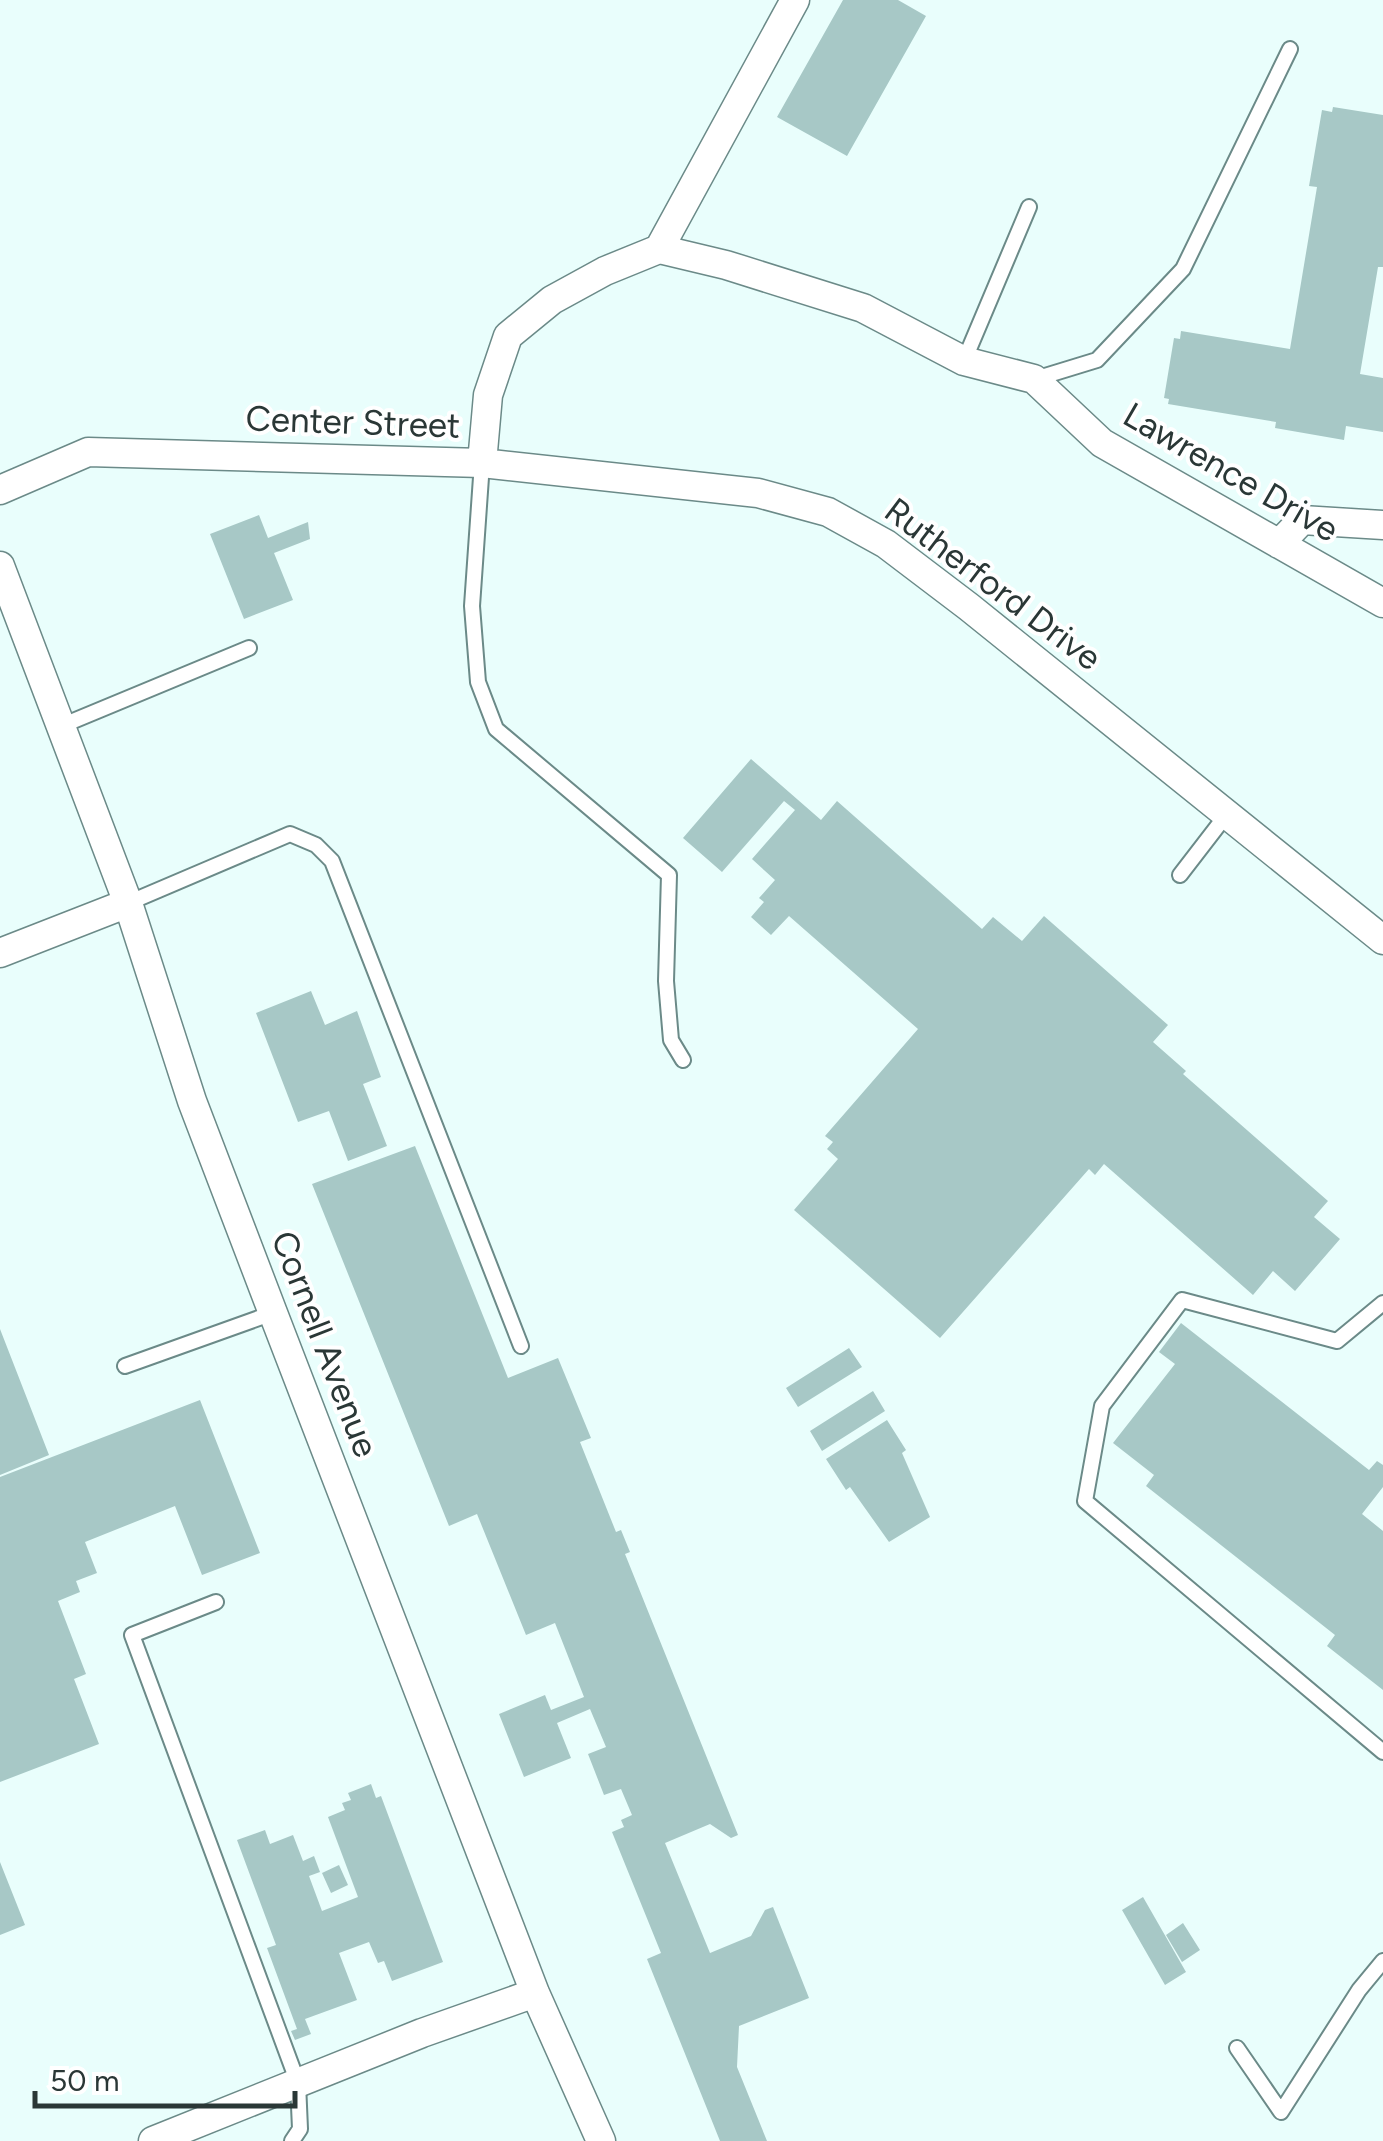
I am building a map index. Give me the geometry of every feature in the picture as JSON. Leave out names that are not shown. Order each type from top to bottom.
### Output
[{"type":"street","points":[[659,248],[795,0]]},
{"type":"street","name":"Lawrence Drive","points":[[659,248],[726,264],[862,308],[964,361],[1034,379],[1102,443],[1383,603]]},
{"type":"street","name":"Center Street","points":[[0,490],[88,452],[482,464],[488,395],[508,336],[552,300],[659,248]]},
{"type":"street","name":"Rutherford Drive","points":[[482,464],[758,493],[828,512],[886,544],[1383,940]]},
{"type":"street","points":[[1279,544],[1302,520],[1383,525]]},
{"type":"street","name":"Cornell Avenue","points":[[0,566],[128,904],[192,1100],[272,1313],[535,1993],[602,2141]]},
{"type":"street","points":[[0,952],[128,904]]},
{"type":"street","points":[[153,2141],[535,1993]]},
{"type":"lane","points":[[1034,379],[1096,360],[1183,269],[1290,48]]},
{"type":"lane","points":[[964,361],[1029,207]]},
{"type":"lane","points":[[482,464],[472,606],[478,682],[496,729],[670,875],[666,982],[671,1040],[683,1060]]},
{"type":"lane","points":[[61,726],[249,648]]},
{"type":"lane","points":[[1180,875],[1227,814]]},
{"type":"lane","points":[[128,904],[290,834],[316,845],[332,862],[520,1346]]},
{"type":"lane","points":[[1383,1303],[1337,1341],[1182,1300],[1102,1406],[1086,1501],[1383,1752]]},
{"type":"lane","points":[[126,1366],[272,1313]]},
{"type":"lane","points":[[216,1602],[132,1636],[298,2083],[300,2129],[292,2141]]},
{"type":"lane","points":[[1238,2048],[1281,2112],[1383,1961]]},
{"type":"building","points":[[843,0],[898,0],[926,16],[847,156],[777,117]]},
{"type":"building","points":[[1333,107],[1383,115],[1383,267],[1378,267],[1360,374],[1383,378],[1383,432],[1346,426],[1344,440],[1275,428],[1276,422],[1168,404],[1169,399],[1164,398],[1174,338],[1180,339],[1181,331],[1290,349],[1317,187],[1309,186],[1322,110],[1332,112]]},
{"type":"building","points":[[259,515],[268,538],[308,522],[310,539],[274,553],[293,600],[244,619],[210,534]]},
{"type":"building","points":[[751,759],[821,820],[837,801],[982,929],[993,917],[1022,941],[1044,916],[1168,1025],[1153,1042],[1186,1071],[1183,1074],[1328,1201],[1314,1217],[1340,1239],[1295,1291],[1273,1271],[1253,1295],[1104,1164],[1095,1175],[1089,1169],[940,1338],[794,1210],[838,1159],[827,1149],[833,1142],[825,1136],[918,1029],[789,916],[771,935],[751,917],[764,902],[759,898],[775,880],[752,859],[795,810],[784,801],[722,872],[683,838]]},
{"type":"building","points":[[311,991],[325,1025],[357,1011],[381,1077],[363,1084],[387,1146],[348,1161],[329,1111],[298,1122],[256,1013]]},
{"type":"building","points":[[415,1146],[508,1378],[558,1358],[591,1438],[580,1442],[616,1532],[621,1530],[630,1552],[625,1554],[738,1835],[731,1838],[710,1824],[665,1843],[710,1953],[751,1936],[765,1910],[773,1907],[809,1998],[739,2026],[737,2067],[767,2141],[720,2141],[647,1959],[661,1953],[612,1832],[624,1827],[621,1820],[632,1815],[621,1789],[604,1795],[588,1754],[606,1747],[590,1709],[557,1723],[571,1758],[524,1777],[499,1714],[545,1695],[551,1710],[584,1697],[555,1623],[526,1635],[477,1514],[449,1526],[312,1184]]},
{"type":"building","points":[[1181,1323],[1369,1470],[1377,1461],[1383,1465],[1383,1487],[1362,1514],[1383,1531],[1383,1690],[1327,1646],[1335,1635],[1146,1486],[1154,1475],[1113,1443],[1175,1364],[1159,1352]]},
{"type":"building","points":[[0,1329],[49,1455],[0,1475]]},
{"type":"building","points":[[849,1348],[862,1367],[798,1407],[786,1388]]},
{"type":"building","points":[[873,1391],[885,1411],[822,1451],[810,1431]]},
{"type":"building","points":[[200,1400],[260,1553],[202,1575],[175,1506],[85,1542],[97,1573],[76,1581],[80,1592],[58,1601],[86,1674],[74,1679],[99,1744],[0,1782],[0,1477]]},
{"type":"building","points":[[887,1420],[906,1450],[902,1453],[930,1517],[889,1542],[826,1459]]},
{"type":"building","points":[[371,1784],[376,1798],[381,1796],[443,1962],[392,1981],[384,1961],[378,1963],[369,1942],[339,1953],[357,2000],[305,2019],[311,2034],[295,2040],[291,2031],[297,2029],[267,1948],[276,1945],[237,1840],[265,1830],[270,1844],[293,1835],[303,1861],[314,1856],[320,1872],[309,1876],[322,1911],[358,1897],[328,1817],[345,1810],[342,1803],[351,1800],[348,1793]]},
{"type":"building","points":[[0,1862],[25,1925],[0,1935]]},
{"type":"building","points":[[339,1865],[348,1885],[331,1893],[322,1873]]},
{"type":"building","points":[[1143,1897],[1186,1972],[1165,1985],[1122,1910]]},
{"type":"building","points":[[1183,1923],[1200,1950],[1182,1962],[1166,1935]]}]
